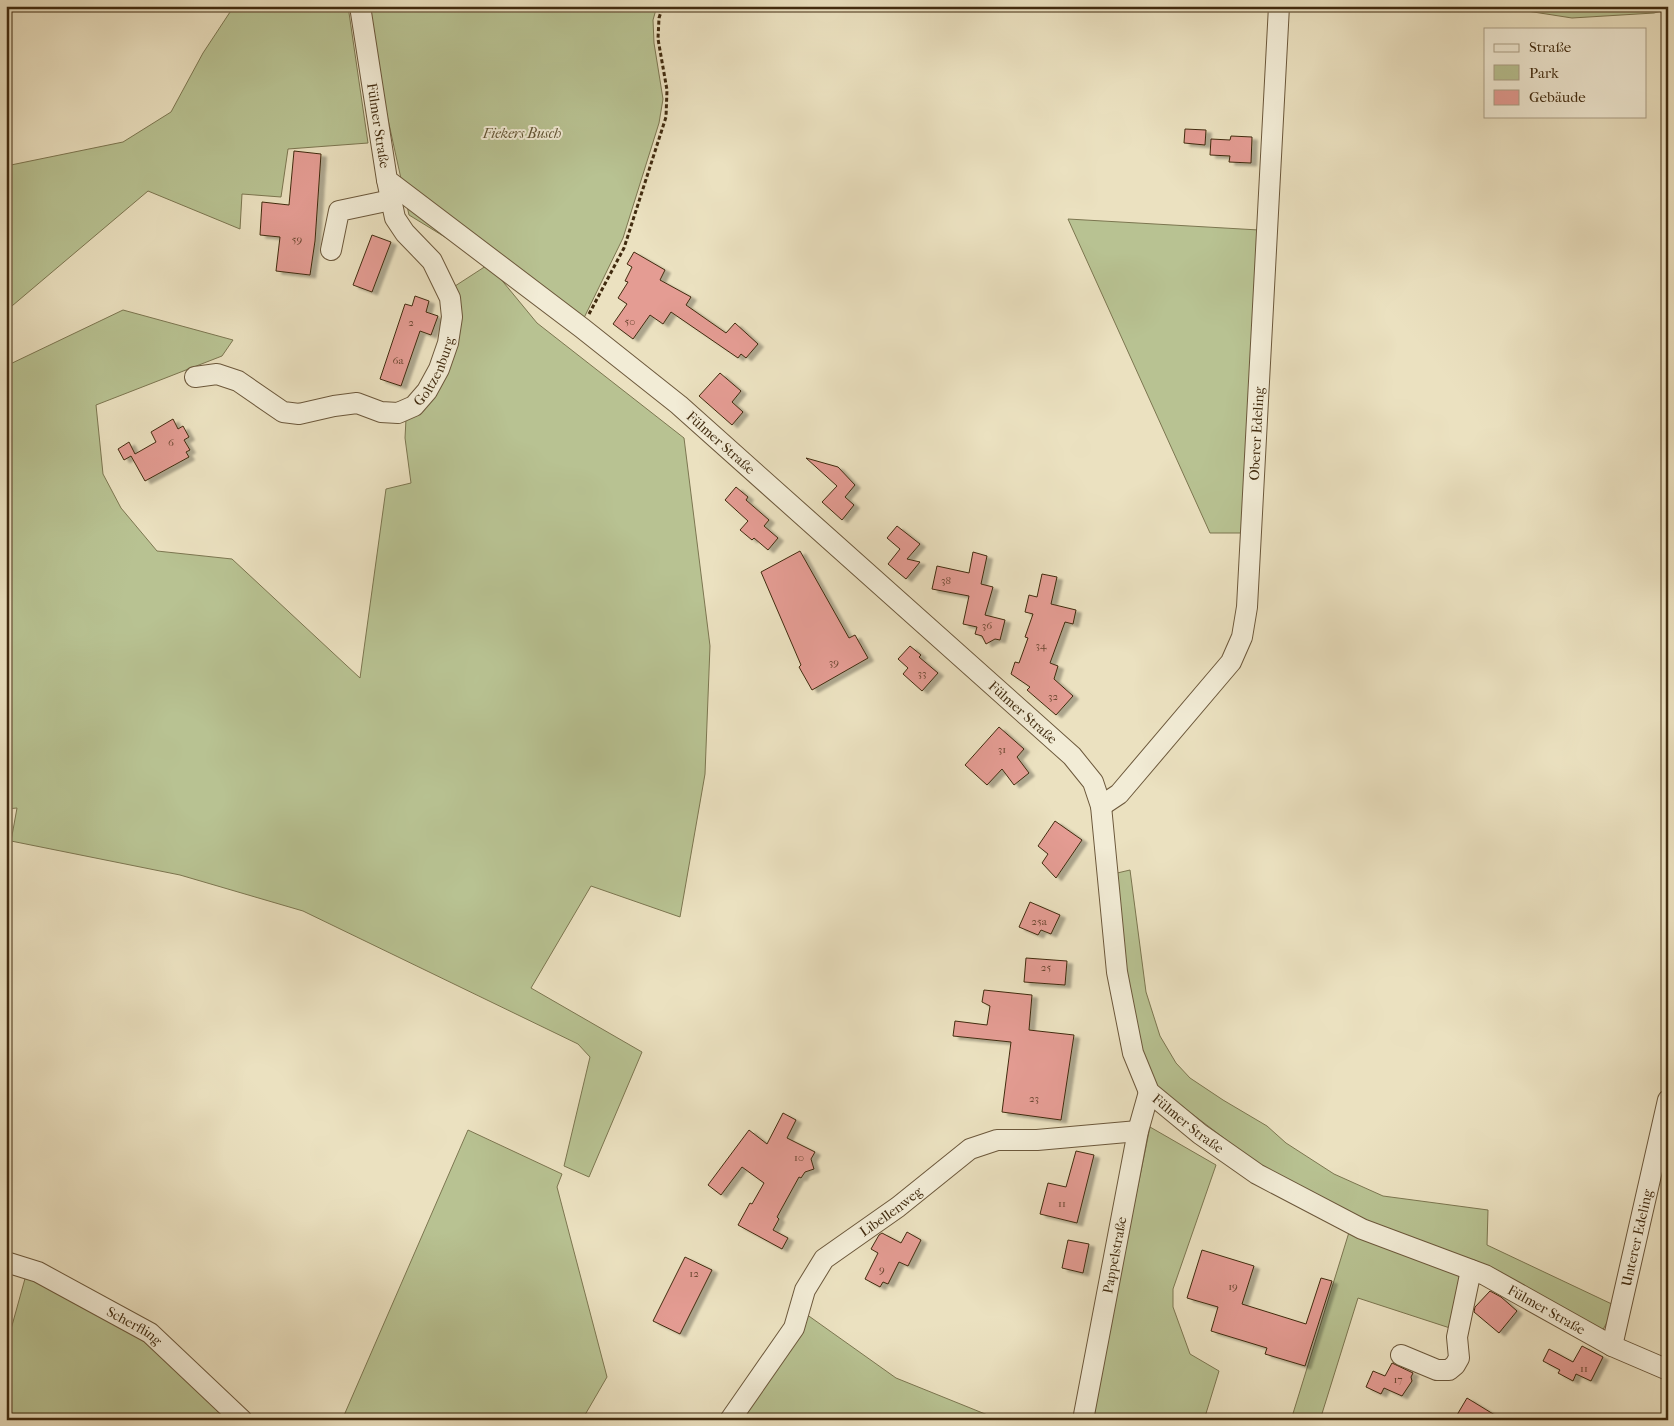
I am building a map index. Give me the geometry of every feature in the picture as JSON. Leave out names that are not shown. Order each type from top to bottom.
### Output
[{"type":"street","name":"Fülmer Straße","points":[[360,6],[387,180],[582,328],[679,405],[1072,756],[1093,782],[1101,806],[1116,972],[1133,1053],[1149,1092],[1200,1134],[1257,1174],[1362,1229],[1485,1275],[1612,1346],[1668,1370]]},
{"type":"street","name":"Oberer Edeling","points":[[1101,806],[1119,794],[1231,662],[1242,637],[1247,607],[1279,6]]},
{"type":"street","name":"Goltzenburg","points":[[195,377],[217,374],[238,381],[283,412],[299,414],[357,403],[381,412],[398,413],[414,406],[431,384],[439,369],[448,343],[452,317],[450,298],[432,260],[406,233],[396,218],[387,180]]},
{"type":"street","points":[[331,250],[339,211],[392,200]]},
{"type":"street","name":"Pappelstraße","points":[[1083,1420],[1138,1130],[1149,1092]]},
{"type":"street","name":"Unterer Edeling","points":[[1612,1346],[1668,1100]]},
{"type":"street","name":"Libellenweg","points":[[730,1420],[794,1328],[805,1290],[824,1259],[898,1207],[970,1150],[997,1140],[1037,1140],[1138,1130]]},
{"type":"street","name":"Scherfling","points":[[6,1262],[38,1272],[150,1333],[242,1420]]},
{"type":"street","points":[[1401,1355],[1438,1370],[1449,1370],[1456,1365],[1459,1358],[1457,1337],[1471,1270]]},
{"type":"path","points":[[582,328],[624,248],[666,116],[667,90],[658,39],[659,18],[663,6]]},
{"type":"green space","points":[[234,6],[348,6],[368,143],[288,149],[281,197],[242,194],[240,229],[148,191],[6,311],[6,166],[123,142],[171,112],[203,53]]},
{"type":"green space","name":"Fiekers Busch","points":[[369,6],[657,6],[653,20],[654,43],[663,99],[659,123],[623,238],[582,322],[490,266],[537,323],[684,438],[710,646],[705,774],[680,917],[591,886],[531,988],[642,1052],[589,1177],[564,1166],[590,1057],[578,1044],[303,911],[180,875],[11,841],[17,808],[6,809],[6,366],[123,310],[233,340],[222,356],[96,405],[103,474],[121,508],[157,551],[232,559],[360,678],[386,489],[411,483],[405,438],[406,419],[424,406],[452,288],[489,264],[409,215],[376,65]]},
{"type":"green space","points":[[1495,6],[1668,6],[1668,9],[1654,13],[1572,18]]},
{"type":"green space","points":[[1068,219],[1259,230],[1245,533],[1210,533]]},
{"type":"green space","points":[[1130,870],[1146,992],[1160,1036],[1176,1063],[1190,1078],[1267,1126],[1286,1143],[1334,1174],[1383,1196],[1488,1210],[1487,1245],[1616,1306],[1600,1335],[1367,1223],[1262,1167],[1154,1085],[1138,1048],[1113,874]]},
{"type":"green space","points":[[1150,1127],[1216,1165],[1173,1289],[1173,1307],[1190,1354],[1219,1371],[1204,1420],[1090,1420]]},
{"type":"green space","points":[[468,1130],[562,1174],[557,1187],[607,1377],[582,1420],[342,1420]]},
{"type":"green space","points":[[1350,1229],[1465,1278],[1453,1329],[1358,1298],[1320,1420],[1291,1420]]},
{"type":"green space","points":[[26,1275],[140,1338],[231,1420],[6,1420],[6,1340],[8,1340]]},
{"type":"green space","points":[[806,1314],[896,1378],[1000,1420],[737,1420]]},
{"type":"building","points":[[1185,129],[1206,130],[1205,145],[1184,143]]},
{"type":"building","points":[[1231,136],[1252,137],[1251,163],[1229,162],[1230,156],[1210,155],[1211,139],[1230,140]]},
{"type":"building","points":[[294,151],[321,154],[315,241],[310,275],[276,271],[280,237],[260,235],[262,202],[289,205]]},
{"type":"building","points":[[372,235],[391,242],[372,292],[353,285]]},
{"type":"building","points":[[634,252],[665,270],[660,280],[691,297],[686,305],[726,333],[735,323],[758,344],[746,358],[741,354],[738,358],[671,312],[663,324],[650,315],[633,339],[613,324],[627,304],[618,298],[628,282],[625,281],[632,267],[627,264]]},
{"type":"building","points":[[415,296],[429,301],[426,312],[438,316],[431,335],[420,331],[401,386],[380,379],[405,304],[412,306]]},
{"type":"building","points":[[720,373],[741,391],[732,402],[743,412],[732,425],[699,396]]},
{"type":"building","points":[[173,419],[178,429],[183,426],[189,437],[184,440],[190,450],[186,452],[189,457],[145,481],[131,456],[124,460],[118,449],[129,442],[135,454],[156,442],[151,432]]},
{"type":"building","points":[[806,458],[838,467],[855,485],[845,497],[854,505],[842,520],[822,502],[837,486]]},
{"type":"building","points":[[736,487],[748,497],[746,500],[769,520],[764,526],[778,538],[768,550],[754,538],[752,540],[740,530],[748,521],[725,500]]},
{"type":"building","points":[[897,526],[920,544],[907,559],[920,562],[906,579],[888,564],[900,549],[887,538]]},
{"type":"building","points":[[800,551],[849,638],[855,635],[868,658],[812,690],[799,667],[801,665],[761,572]]},
{"type":"building","points":[[973,552],[987,556],[981,584],[993,587],[985,615],[1005,620],[1000,640],[995,639],[986,644],[982,636],[975,634],[977,627],[963,624],[969,596],[932,589],[937,566],[969,573]]},
{"type":"building","points":[[1042,574],[1057,577],[1051,604],[1076,610],[1073,624],[1065,622],[1050,663],[1058,666],[1054,679],[1073,696],[1056,715],[1027,690],[1030,687],[1011,674],[1015,662],[1019,663],[1028,638],[1025,637],[1033,614],[1025,612],[1029,595],[1037,597]]},
{"type":"building","points":[[910,646],[921,655],[919,657],[938,673],[922,691],[903,674],[908,668],[898,659]]},
{"type":"building","points":[[999,727],[1024,749],[1017,757],[1029,773],[1014,785],[1002,769],[987,785],[965,765]]},
{"type":"building","points":[[1055,821],[1082,840],[1056,878],[1042,863],[1048,854],[1038,846]]},
{"type":"building","points":[[1030,902],[1060,915],[1051,934],[1041,930],[1038,935],[1019,927]]},
{"type":"building","points":[[1026,958],[1067,961],[1065,985],[1024,982]]},
{"type":"building","points":[[984,990],[1032,995],[1029,1030],[1074,1035],[1061,1120],[1002,1112],[1011,1042],[953,1036],[955,1021],[987,1025],[990,1006],[982,1002]]},
{"type":"building","points":[[783,1113],[796,1120],[787,1138],[815,1152],[811,1159],[814,1169],[805,1172],[801,1178],[799,1177],[777,1217],[779,1219],[773,1230],[788,1238],[782,1249],[738,1225],[764,1183],[742,1167],[721,1195],[708,1185],[749,1130],[767,1144]]},
{"type":"building","points":[[1076,1151],[1094,1155],[1077,1223],[1040,1214],[1048,1183],[1066,1187]]},
{"type":"building","points":[[907,1232],[921,1240],[908,1266],[899,1262],[888,1284],[883,1282],[880,1287],[865,1279],[878,1253],[871,1249],[879,1235],[882,1233],[901,1243]]},
{"type":"building","points":[[1068,1240],[1089,1244],[1083,1273],[1062,1268]]},
{"type":"building","points":[[1202,1250],[1254,1266],[1242,1304],[1306,1324],[1321,1278],[1332,1281],[1305,1366],[1265,1354],[1267,1348],[1211,1331],[1218,1307],[1187,1298]]},
{"type":"building","points":[[685,1257],[712,1270],[680,1334],[653,1321]]},
{"type":"building","points":[[1490,1291],[1501,1297],[1517,1311],[1499,1333],[1474,1312],[1475,1307]]},
{"type":"building","points":[[1582,1346],[1603,1357],[1591,1381],[1576,1374],[1573,1381],[1558,1373],[1560,1370],[1543,1361],[1549,1349],[1573,1362]]},
{"type":"building","points":[[1392,1363],[1413,1373],[1412,1381],[1402,1396],[1384,1388],[1381,1394],[1366,1387],[1373,1371],[1385,1376]]},
{"type":"building","points":[[1467,1398],[1503,1420],[1454,1420]]}]
